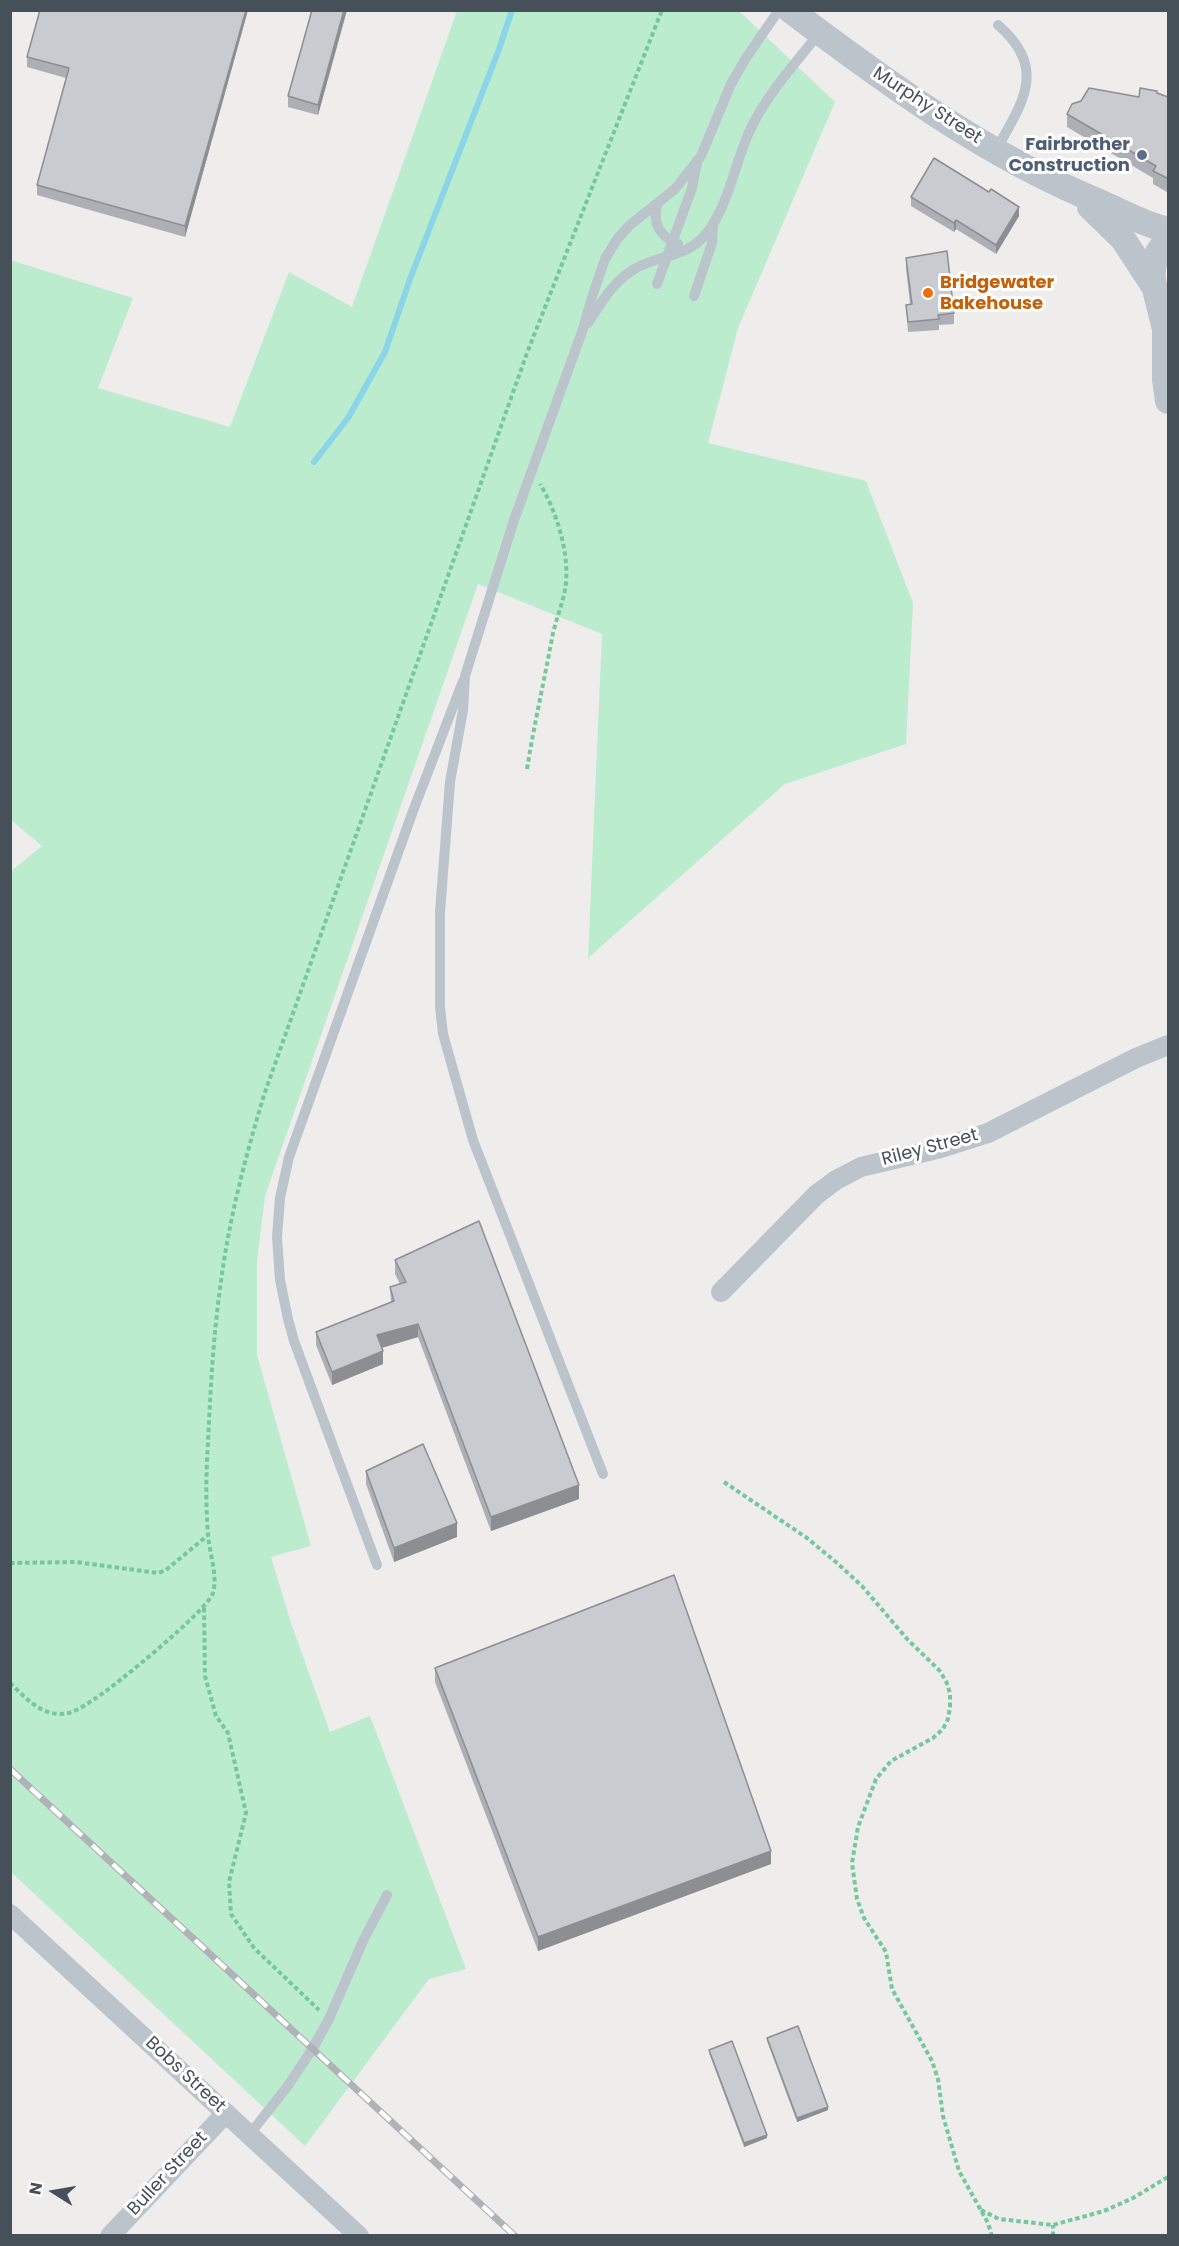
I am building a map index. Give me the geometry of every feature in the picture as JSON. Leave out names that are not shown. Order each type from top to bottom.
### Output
[{"type":"street","name":"Murphy Street","points":[[790,10],[880,77],[942,119],[1071,192],[1141,223],[1168,230]]},
{"type":"street","name":"Murphy Street","points":[[1071,192],[1122,238],[1159,295]]},
{"type":"street","points":[[1168,240],[1156,256],[1152,275],[1159,295],[1165,329],[1165,379],[1168,401]]},
{"type":"street","name":"Riley Street","points":[[721,1292],[816,1195],[836,1180],[861,1167],[941,1148],[988,1133],[1136,1058],[1168,1045]]},
{"type":"street","name":"Bobs Street","points":[[10,1914],[359,2235]]},
{"type":"street","name":"Buller Street","points":[[110,2235],[226,2113]]},
{"type":"lane","points":[[377,1565],[292,1333],[279,1269],[278,1217],[289,1157],[465,676],[532,471],[584,329],[600,273],[610,251],[630,225],[675,189],[697,162],[710,137],[731,84],[779,10]]},
{"type":"lane","points":[[996,150],[1019,108],[1027,73],[1020,48],[998,25]]},
{"type":"lane","points":[[584,329],[614,285],[625,274],[644,264],[687,250],[701,240],[713,225],[754,122],[781,80],[820,33]]},
{"type":"lane","points":[[657,284],[692,188],[697,162]]},
{"type":"lane","points":[[658,203],[657,225],[663,235],[673,242],[688,244],[701,240]]},
{"type":"lane","points":[[694,296],[712,243],[713,225]]},
{"type":"lane","points":[[465,676],[450,782],[440,912],[440,1007],[443,1034],[473,1140],[603,1474]]},
{"type":"lane","points":[[249,2135],[287,2087],[329,2019],[363,1941],[387,1895]]},
{"type":"path","points":[[10,1683],[39,1708],[58,1714],[69,1713],[98,1696],[204,1608],[214,1590],[208,1535],[208,1501],[212,1370],[220,1288],[243,1170],[264,1095],[527,352],[662,10]]},
{"type":"path","points":[[527,769],[554,630],[565,587],[566,565],[555,513],[532,471]]},
{"type":"path","points":[[724,1482],[807,1538],[837,1563],[862,1586],[946,1681],[950,1693],[950,1707],[944,1729],[933,1738],[891,1761],[876,1779],[858,1827],[852,1863],[857,1899],[864,1918],[886,1952],[892,1989],[932,2061],[938,2079],[943,2116],[958,2170],[992,2235]]},
{"type":"path","points":[[10,1563],[76,1562],[158,1573],[166,1570],[208,1535]]},
{"type":"path","points":[[204,1608],[205,1676],[216,1716],[228,1733],[246,1813],[229,1882],[231,1914],[255,1948],[329,2019]]},
{"type":"path","points":[[980,2209],[999,2218],[1053,2225],[1104,2211],[1133,2198],[1168,2177]]},
{"type":"path","points":[[1053,2225],[1053,2235]]},
{"type":"green space","points":[[457,11],[739,11],[835,102],[738,328],[708,443],[866,481],[913,603],[906,744],[785,784],[588,958],[602,634],[478,584],[265,1196],[257,1261],[257,1355],[311,1546],[271,1557],[291,1623],[330,1732],[370,1716],[466,1969],[429,1979],[305,2146],[11,1872],[10,872],[42,846],[11,820],[10,260],[133,298],[98,388],[230,427],[289,272],[352,307]]},
{"type":"building","points":[[40,10],[246,10],[185,226],[37,185],[69,68],[27,57]]},
{"type":"building","points":[[312,10],[344,10],[318,105],[288,96]]},
{"type":"building","name":"Fairbrother Construction","points":[[1089,88],[1139,97],[1140,88],[1157,91],[1168,97],[1167,178],[1153,171],[1156,166],[1067,114],[1072,104],[1081,101]]},
{"type":"building","points":[[934,158],[989,192],[991,189],[1019,207],[996,245],[956,220],[954,223],[911,197]]},
{"type":"building","name":"Bridgewater Bakehouse","points":[[947,251],[954,313],[938,315],[939,319],[908,322],[906,305],[912,304],[906,258]]},
{"type":"building","points":[[479,1221],[579,1485],[491,1517],[418,1324],[377,1335],[383,1351],[332,1372],[316,1332],[394,1301],[390,1287],[406,1282],[395,1260]]},
{"type":"building","points":[[423,1444],[457,1523],[394,1548],[366,1471]]},
{"type":"building","points":[[674,1575],[771,1851],[538,1937],[435,1668]]},
{"type":"building","points":[[798,2026],[828,2107],[797,2118],[767,2038]]},
{"type":"building","points":[[732,2041],[767,2135],[744,2143],[709,2050]]},
{"type":"waterway","points":[[314,462],[348,418],[385,352],[410,279],[498,52],[512,10]]},
{"type":"railway","points":[[10,1769],[515,2236]]},
{"type":"place","name":"Fairbrother Construction","points":[[1142,155]]},
{"type":"place","name":"Bridgewater Bakehouse","points":[[928,293]]}]
